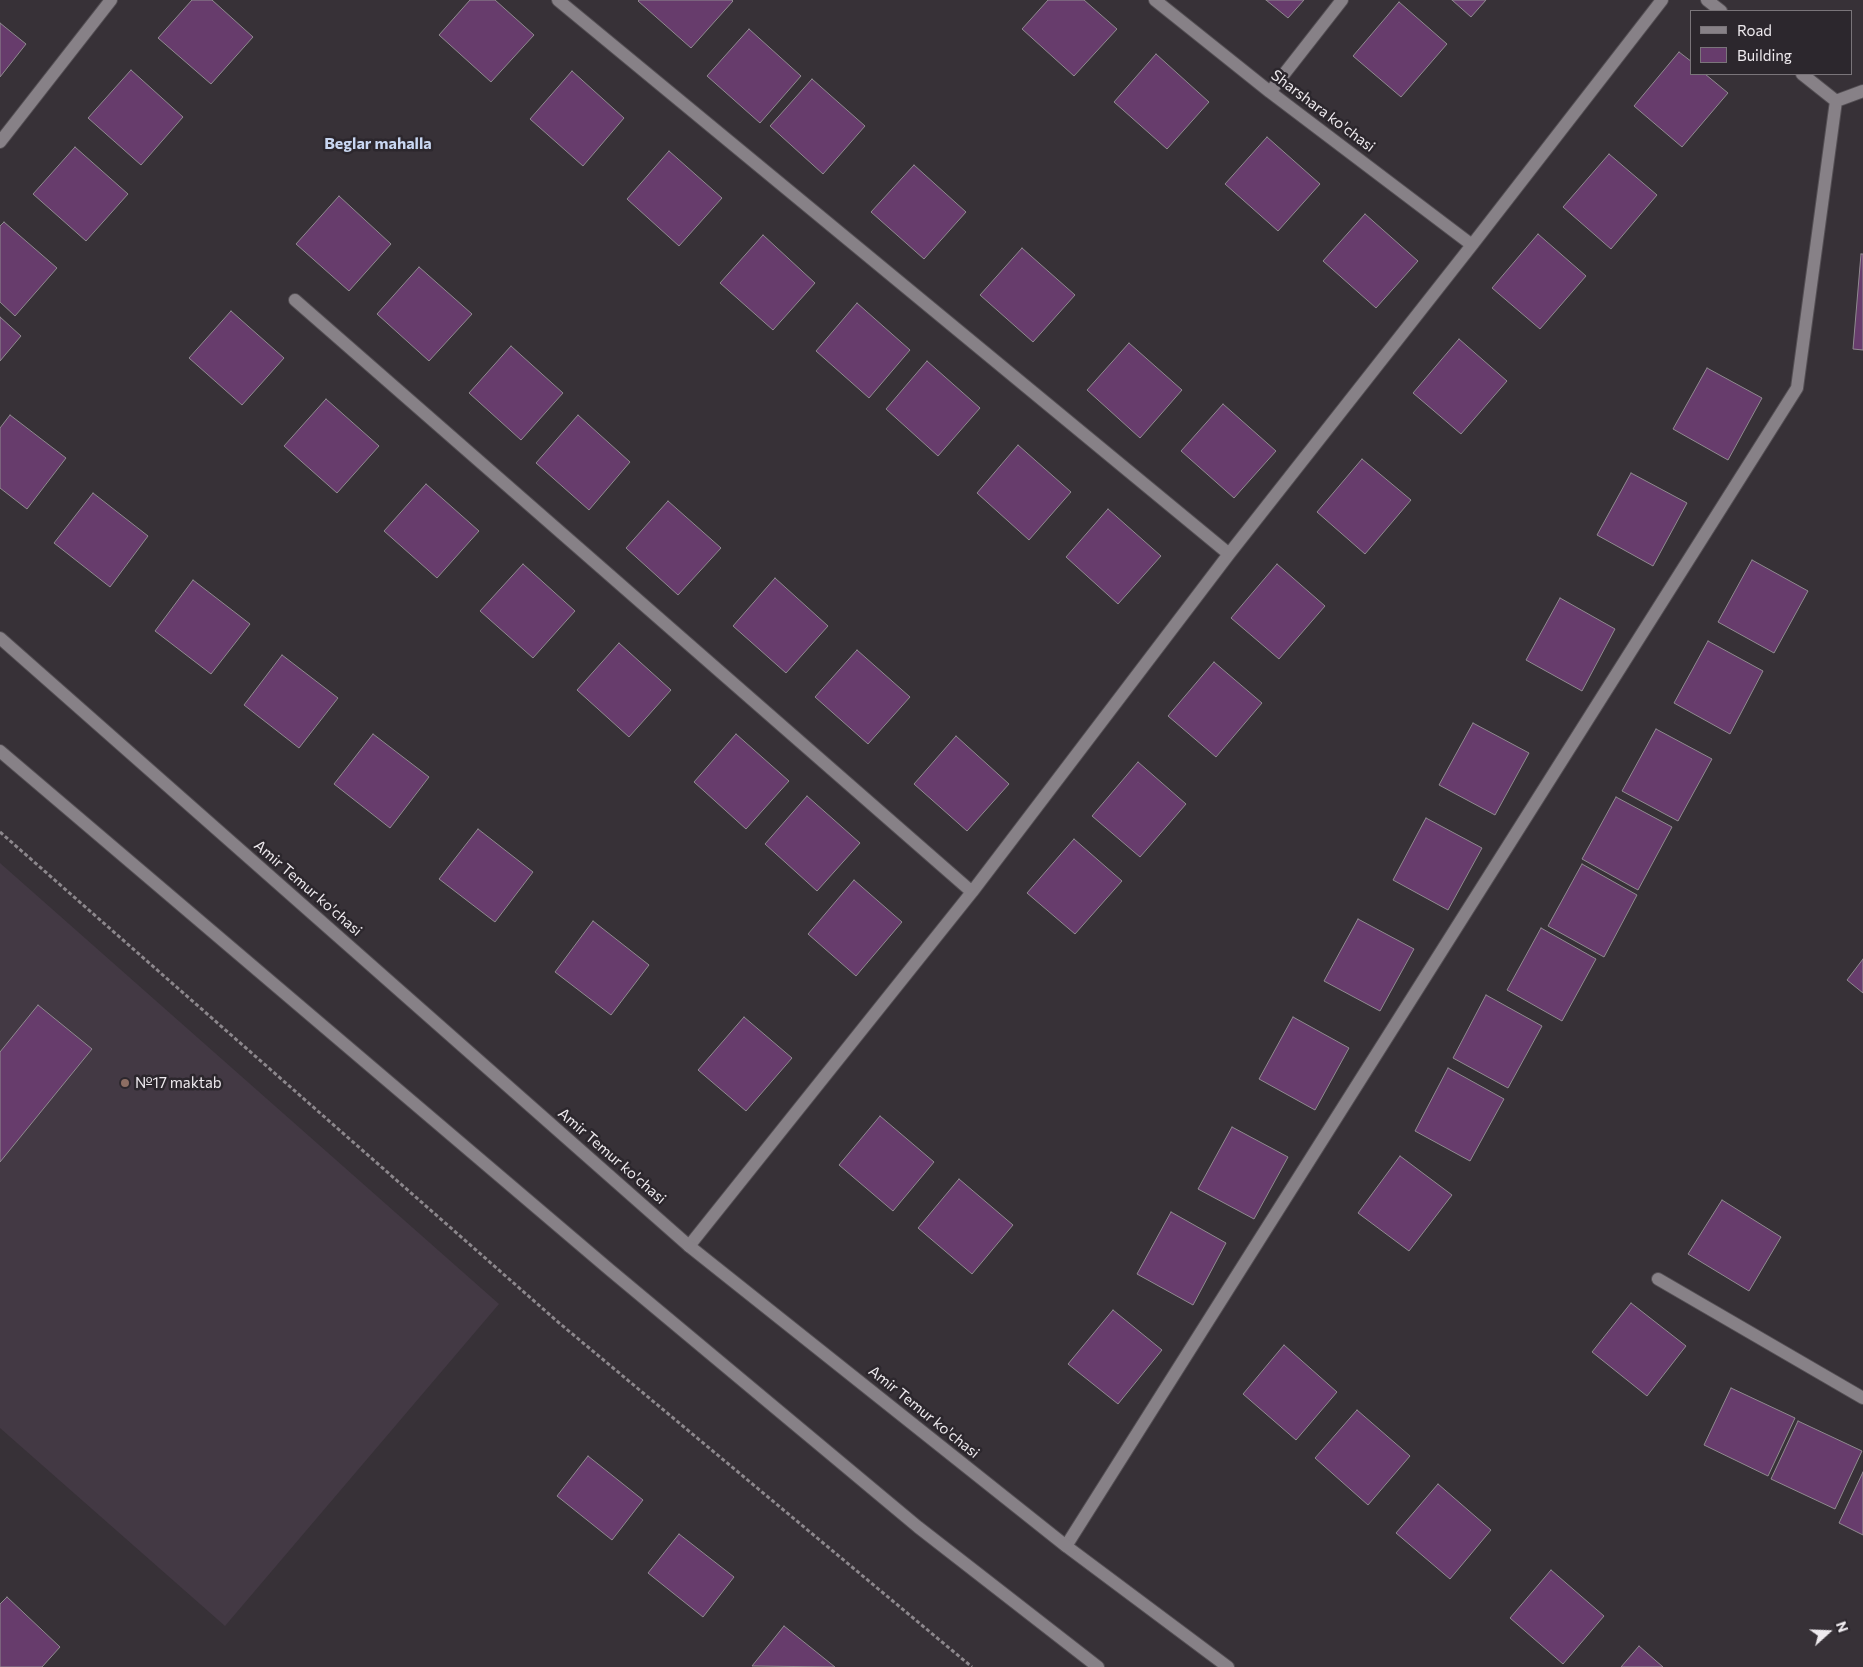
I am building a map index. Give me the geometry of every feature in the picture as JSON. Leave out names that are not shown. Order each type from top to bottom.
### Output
[{"type":"street","points":[[0,142],[111,0]]},
{"type":"street","points":[[558,0],[1228,554]]},
{"type":"street","name":"Sharshara ko'chasi","points":[[1155,0],[1270,92],[1472,245]]},
{"type":"street","points":[[1270,92],[1342,0]]},
{"type":"street","points":[[689,1246],[972,892],[1228,554],[1472,245],[1662,0]]},
{"type":"street","points":[[1707,0],[1720,10]]},
{"type":"street","points":[[1803,75],[1836,101]]},
{"type":"street","points":[[1836,101],[1863,92]]},
{"type":"street","points":[[1066,1546],[1797,388],[1836,101]]},
{"type":"street","points":[[295,300],[972,892]]},
{"type":"street","name":"Amir Temur ko'chasi","points":[[0,638],[689,1246],[1066,1546],[1228,1667]]},
{"type":"street","points":[[0,751],[610,1270],[918,1527],[1098,1667]]},
{"type":"street","points":[[1658,1279],[1863,1398]]},
{"type":"path","points":[[0,832],[558,1322],[972,1667]]},
{"type":"shaded area","name":"№17 maktab","points":[[0,863],[499,1304],[225,1626],[0,1428]]},
{"type":"building","points":[[192,0],[212,0],[253,37],[211,84],[158,38]]},
{"type":"building","points":[[470,0],[495,0],[534,35],[491,82],[439,35]]},
{"type":"building","points":[[639,0],[732,0],[733,1],[691,48]]},
{"type":"building","points":[[1048,0],[1084,0],[1117,29],[1074,76],[1022,29]]},
{"type":"building","points":[[1266,0],[1304,0],[1288,18]]},
{"type":"building","points":[[1452,0],[1486,0],[1471,17]]},
{"type":"building","points":[[1399,2],[1447,44],[1401,97],[1353,56]]},
{"type":"building","points":[[0,23],[26,44],[0,77]]},
{"type":"building","points":[[749,29],[801,76],[760,123],[707,76]]},
{"type":"building","points":[[1679,52],[1690,60],[1690,75],[1706,75],[1728,93],[1682,147],[1634,106]]},
{"type":"building","points":[[1156,54],[1209,102],[1167,149],[1114,102]]},
{"type":"building","points":[[131,70],[183,117],[141,165],[88,118]]},
{"type":"building","points":[[572,71],[624,118],[583,166],[530,119]]},
{"type":"building","points":[[812,79],[865,126],[823,174],[770,126]]},
{"type":"building","points":[[1267,137],[1320,184],[1278,231],[1225,184]]},
{"type":"building","points":[[75,147],[128,194],[86,241],[33,194]]},
{"type":"building","points":[[669,151],[722,198],[679,246],[627,199]]},
{"type":"building","points":[[1609,154],[1657,195],[1611,249],[1563,207]]},
{"type":"building","points":[[914,165],[966,212],[924,259],[871,212]]},
{"type":"building","points":[[339,196],[391,244],[349,291],[296,244]]},
{"type":"building","points":[[1365,214],[1418,261],[1376,308],[1323,261]]},
{"type":"building","points":[[4,222],[57,268],[15,316],[0,302],[0,226]]},
{"type":"building","points":[[1538,234],[1586,276],[1540,329],[1492,288]]},
{"type":"building","points":[[763,235],[815,283],[773,330],[720,283]]},
{"type":"building","points":[[1022,248],[1075,295],[1033,342],[980,295]]},
{"type":"building","points":[[1861,254],[1863,254],[1863,350],[1853,349]]},
{"type":"building","points":[[419,267],[472,314],[429,361],[377,314]]},
{"type":"building","points":[[857,303],[910,350],[869,398],[816,351]]},
{"type":"building","points":[[231,311],[284,358],[242,405],[189,358]]},
{"type":"building","points":[[0,317],[21,336],[0,361]]},
{"type":"building","points":[[1459,339],[1507,381],[1461,434],[1413,393]]},
{"type":"building","points":[[1129,343],[1182,390],[1140,438],[1087,390]]},
{"type":"building","points":[[511,346],[563,393],[521,440],[469,393]]},
{"type":"building","points":[[927,361],[980,408],[938,456],[886,409]]},
{"type":"building","points":[[1707,368],[1762,398],[1728,460],[1673,429]]},
{"type":"building","points":[[326,399],[379,446],[337,493],[284,446]]},
{"type":"building","points":[[1223,404],[1276,451],[1234,498],[1181,451]]},
{"type":"building","points":[[10,415],[66,458],[27,509],[0,488],[0,428]]},
{"type":"building","points":[[578,415],[630,462],[589,510],[536,463]]},
{"type":"building","points":[[1018,445],[1071,492],[1029,540],[977,493]]},
{"type":"building","points":[[1362,459],[1411,500],[1365,554],[1317,512]]},
{"type":"building","points":[[1631,473],[1687,503],[1653,566],[1597,535]]},
{"type":"building","points":[[426,484],[479,531],[437,578],[384,531]]},
{"type":"building","points":[[93,493],[148,536],[110,587],[54,543]]},
{"type":"building","points":[[668,501],[721,548],[678,595],[626,548]]},
{"type":"building","points":[[1108,509],[1161,556],[1118,604],[1066,557]]},
{"type":"building","points":[[1752,560],[1808,591],[1774,653],[1718,622]]},
{"type":"building","points":[[523,564],[575,611],[533,658],[480,611]]},
{"type":"building","points":[[1277,564],[1325,606],[1279,659],[1231,618]]},
{"type":"building","points":[[775,578],[828,626],[786,673],[733,626]]},
{"type":"building","points":[[193,580],[250,624],[211,674],[155,631]]},
{"type":"building","points":[[1560,598],[1615,629],[1582,691],[1526,660]]},
{"type":"building","points":[[1708,641],[1763,671],[1730,734],[1674,703]]},
{"type":"building","points":[[619,643],[671,690],[629,737],[577,690]]},
{"type":"building","points":[[857,650],[910,697],[868,744],[815,697]]},
{"type":"building","points":[[282,655],[338,698],[299,748],[244,705]]},
{"type":"building","points":[[1214,662],[1262,703],[1216,757],[1168,716]]},
{"type":"building","points":[[1473,723],[1529,753],[1495,815],[1439,785]]},
{"type":"building","points":[[1656,729],[1712,759],[1678,821],[1622,791]]},
{"type":"building","points":[[373,734],[429,777],[390,828],[334,784]]},
{"type":"building","points":[[736,734],[789,781],[746,829],[694,782]]},
{"type":"building","points":[[956,736],[1009,784],[967,831],[914,784]]},
{"type":"building","points":[[1138,762],[1186,804],[1140,857],[1092,816]]},
{"type":"building","points":[[807,796],[860,843],[817,891],[765,844]]},
{"type":"building","points":[[1616,797],[1672,827],[1638,890],[1582,859]]},
{"type":"building","points":[[1426,818],[1482,848],[1448,910],[1393,880]]},
{"type":"building","points":[[478,829],[533,872],[495,922],[439,879]]},
{"type":"building","points":[[1074,839],[1122,881],[1075,934],[1027,893]]},
{"type":"building","points":[[1582,864],[1637,895],[1604,957],[1548,926]]},
{"type":"building","points":[[854,880],[902,922],[856,976],[808,934]]},
{"type":"building","points":[[1358,919],[1414,949],[1380,1011],[1324,981]]},
{"type":"building","points":[[593,921],[649,965],[611,1015],[555,972]]},
{"type":"building","points":[[1541,928],[1596,959],[1562,1021],[1507,990]]},
{"type":"building","points":[[1863,959],[1863,993],[1847,980]]},
{"type":"building","points":[[1486,995],[1542,1026],[1508,1088],[1453,1058]]},
{"type":"building","points":[[38,1005],[92,1049],[0,1162],[0,1052]]},
{"type":"building","points":[[744,1017],[792,1058],[746,1111],[698,1070]]},
{"type":"building","points":[[1293,1017],[1349,1048],[1315,1110],[1259,1079]]},
{"type":"building","points":[[1448,1068],[1504,1099],[1470,1161],[1415,1131]]},
{"type":"building","points":[[880,1116],[934,1162],[893,1211],[839,1165]]},
{"type":"building","points":[[1232,1127],[1288,1157],[1254,1219],[1198,1189]]},
{"type":"building","points":[[1400,1156],[1452,1195],[1409,1251],[1358,1213]]},
{"type":"building","points":[[959,1179],[1013,1225],[972,1274],[918,1228]]},
{"type":"building","points":[[1722,1200],[1781,1237],[1749,1291],[1688,1254]]},
{"type":"building","points":[[1171,1212],[1226,1243],[1193,1305],[1137,1274]]},
{"type":"building","points":[[1631,1303],[1686,1346],[1647,1396],[1592,1352]]},
{"type":"building","points":[[1113,1310],[1162,1350],[1118,1404],[1068,1364]]},
{"type":"building","points":[[1284,1345],[1337,1392],[1296,1440],[1243,1394]]},
{"type":"building","points":[[1731,1388],[1795,1418],[1768,1476],[1704,1445]]},
{"type":"building","points":[[1357,1410],[1410,1456],[1368,1505],[1315,1458]]},
{"type":"building","points":[[1798,1421],[1862,1451],[1835,1509],[1771,1479]]},
{"type":"building","points":[[588,1456],[643,1500],[612,1540],[557,1496]]},
{"type":"building","points":[[1863,1472],[1863,1535],[1839,1523]]},
{"type":"building","points":[[1438,1484],[1491,1530],[1450,1579],[1396,1533]]},
{"type":"building","points":[[679,1534],[734,1577],[703,1617],[648,1573]]},
{"type":"building","points":[[1551,1570],[1604,1616],[1563,1664],[1510,1618]]},
{"type":"building","points":[[7,1597],[60,1647],[42,1667],[0,1667],[0,1604]]},
{"type":"building","points":[[784,1626],[835,1667],[752,1666]]},
{"type":"building","points":[[1639,1646],[1663,1667],[1621,1667]]},
{"type":"place","name":"№17 maktab","points":[[125,1083]]},
{"type":"district","name":"Beglar mahalla","points":[[378,144]]}]
